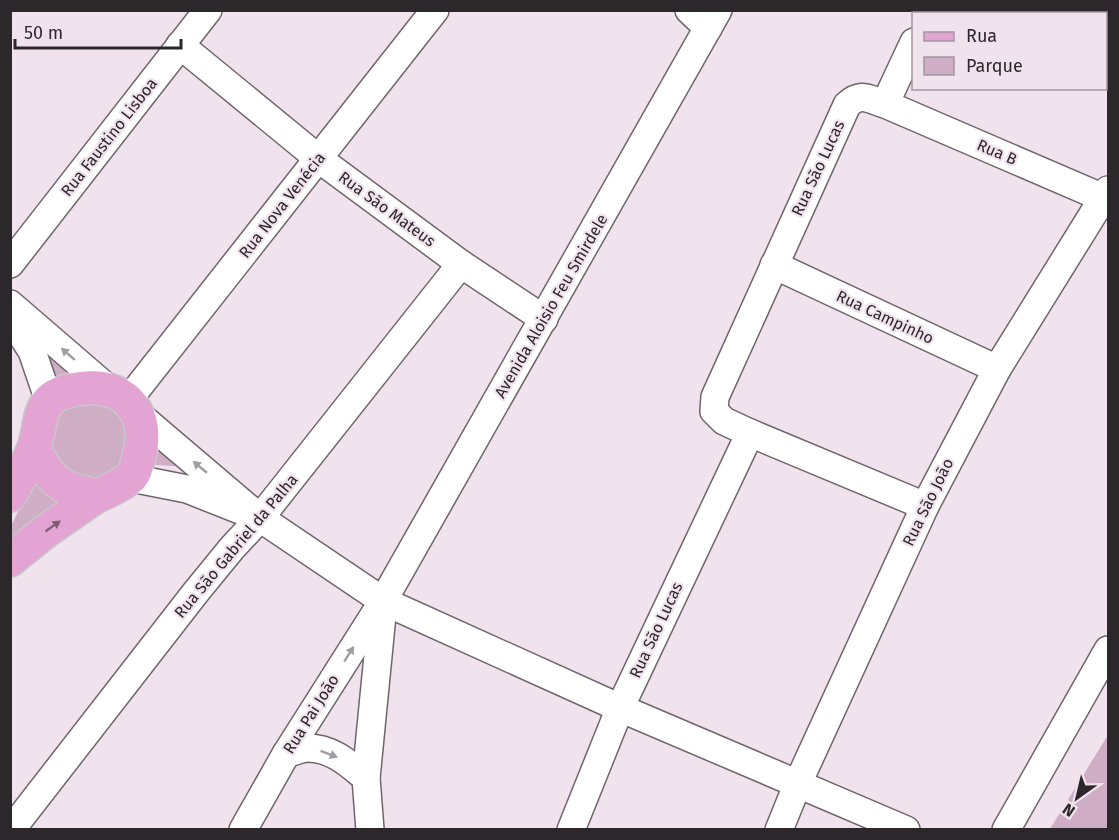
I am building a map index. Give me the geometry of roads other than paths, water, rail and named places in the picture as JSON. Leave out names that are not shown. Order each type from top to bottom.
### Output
[{"type":"main road","points":[[10,495],[34,448],[39,419],[49,401],[67,391],[91,388],[127,402],[141,450],[131,478],[98,495],[46,531],[10,560]]},
{"type":"main road","points":[[34,448],[43,468],[57,484],[74,492],[98,495]]},
{"type":"street","name":"Rua Faustino Lisboa","points":[[10,264],[208,10]]},
{"type":"street","name":"Rua Nova Venécia","points":[[127,402],[435,10]]},
{"type":"street","name":"Avenida Aloisio Feu Smirdele","points":[[383,601],[544,319],[705,16]]},
{"type":"street","name":"Rua São Mateus","points":[[180,45],[319,159],[461,264],[544,319]]},
{"type":"street","points":[[885,104],[912,46]]},
{"type":"street","name":"Rua São Lucas","points":[[571,830],[620,708],[750,434],[724,421],[714,411],[715,397],[847,105],[855,98],[861,97],[885,104]]},
{"type":"street","name":"Rua B","points":[[885,104],[1107,196]]},
{"type":"street","name":"Rua São João","points":[[779,830],[798,783],[925,506],[997,369],[1107,196]]},
{"type":"street","name":"Rua São Gabriel da Palha","points":[[12,826],[196,592],[260,518],[461,264]]},
{"type":"street","name":"Rua Campinho","points":[[774,265],[997,369]]},
{"type":"street","points":[[10,304],[260,518],[383,601],[620,708],[906,830]]},
{"type":"street","points":[[10,317],[32,351],[49,401]]},
{"type":"street","points":[[750,434],[925,506]]},
{"type":"street","points":[[131,478],[187,489],[260,518]]},
{"type":"street","points":[[370,830],[366,778],[383,601]]},
{"type":"street","name":"Rua Pai João","points":[[243,830],[286,754],[383,601]]},
{"type":"street","points":[[1006,830],[1108,650]]},
{"type":"street","points":[[286,754],[307,748],[326,751],[345,760],[366,778]]}]
